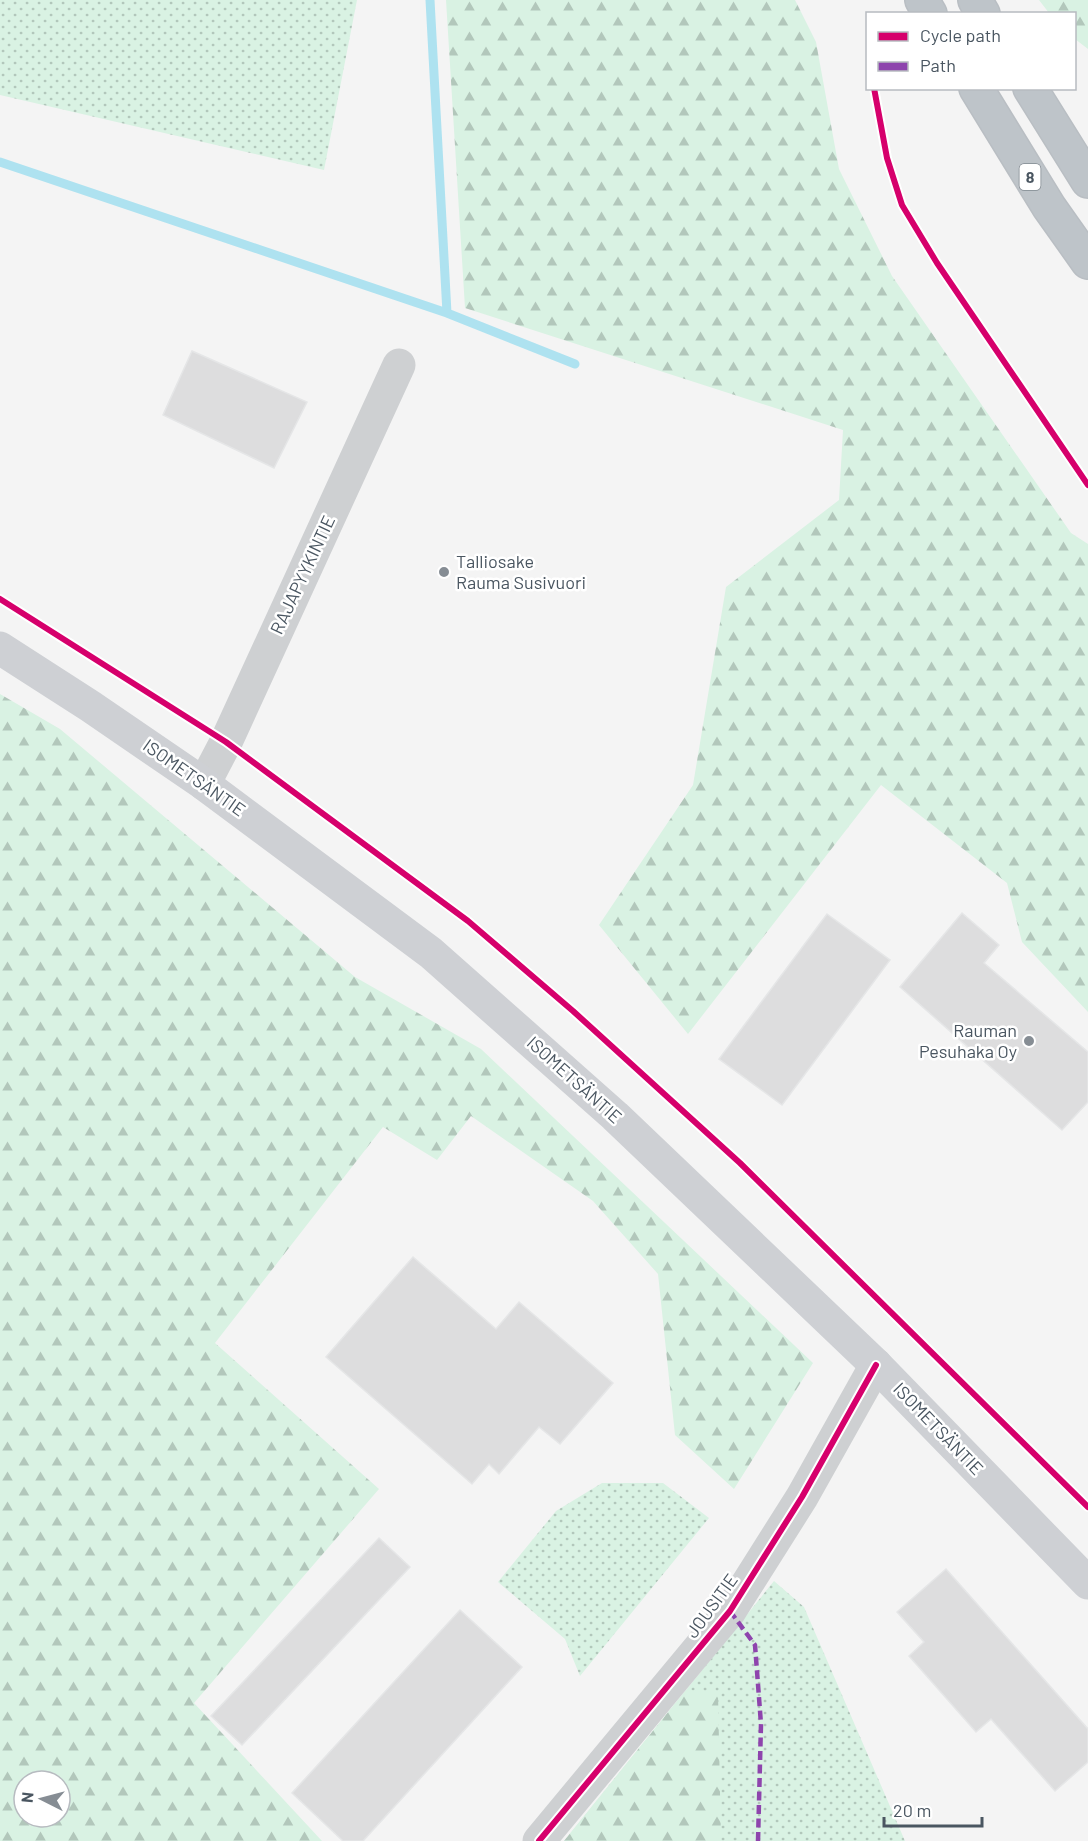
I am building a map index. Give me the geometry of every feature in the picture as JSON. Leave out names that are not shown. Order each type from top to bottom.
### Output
[{"type":"highway","name":"8","points":[[977,90],[1049,207],[1088,262]]},
{"type":"highway","points":[[1031,90],[1088,181]]},
{"type":"main road","name":"ISOMETSÄNTIE","points":[[0,648],[204,784],[431,953],[615,1116],[876,1365],[1088,1583]]},
{"type":"street","name":"RAJAPYYKINTIE","points":[[204,784],[226,742],[399,365]]},
{"type":"street","name":"JOUSITIE","points":[[539,1841],[730,1611],[801,1497],[876,1365]]},
{"type":"green space","points":[[0,0],[357,0],[324,170],[0,95]]},
{"type":"green space","points":[[446,0],[795,0],[816,42],[839,169],[892,276],[1071,533],[1088,544],[1088,1012],[1022,942],[1007,883],[881,785],[688,1034],[599,925],[693,785],[726,587],[839,500],[843,430],[465,308]]},
{"type":"green space","points":[[1039,0],[1088,0],[1088,49],[1076,40],[1076,12],[1048,12]]},
{"type":"green space","points":[[0,694],[60,729],[355,977],[481,1049],[813,1363],[734,1489],[675,1435],[658,1274],[593,1201],[471,1116],[437,1160],[383,1127],[215,1343],[379,1489],[194,1703],[322,1841],[0,1841]]},
{"type":"green space","points":[[602,1483],[663,1483],[709,1518],[580,1676],[565,1639],[498,1582],[556,1511]]},
{"type":"green space","points":[[774,1581],[804,1607],[905,1841],[564,1841]]},
{"type":"green space","points":[[686,1690],[718,1693],[721,1841],[564,1841]]},
{"type":"building","points":[[192,351],[307,402],[274,468],[163,415]]},
{"type":"building","points":[[962,913],[999,945],[984,963],[1088,1052],[1088,1102],[1062,1130],[900,987]]},
{"type":"building","points":[[827,914],[890,960],[782,1105],[719,1059]]},
{"type":"building","points":[[413,1257],[496,1329],[519,1302],[613,1383],[560,1444],[539,1427],[499,1474],[489,1464],[472,1484],[326,1357]]},
{"type":"building","points":[[379,1538],[410,1567],[242,1745],[211,1716]]},
{"type":"building","points":[[946,1569],[1088,1729],[1088,1762],[1055,1791],[991,1719],[976,1732],[909,1656],[924,1642],[897,1612]]},
{"type":"building","points":[[460,1610],[522,1667],[363,1841],[343,1841],[292,1793]]},
{"type":"waterway","points":[[0,162],[447,313],[430,0]]},
{"type":"waterway","points":[[447,313],[575,364]]},
{"type":"marked path","points":[[730,1611],[755,1645],[761,1724],[758,1841]]},
{"type":"cycle path","points":[[874,90],[887,158],[902,205],[937,263],[1088,485]]},
{"type":"cycle path","points":[[0,599],[226,742],[468,921],[573,1011],[740,1163],[1088,1507]]},
{"type":"cycle path","points":[[539,1841],[730,1611],[802,1497],[876,1365]]},
{"type":"place","name":"Talliosake Rauma Susivuori","points":[[444,572]]},
{"type":"place","name":"Rauman Pesuhaka Oy","points":[[1029,1041]]}]
